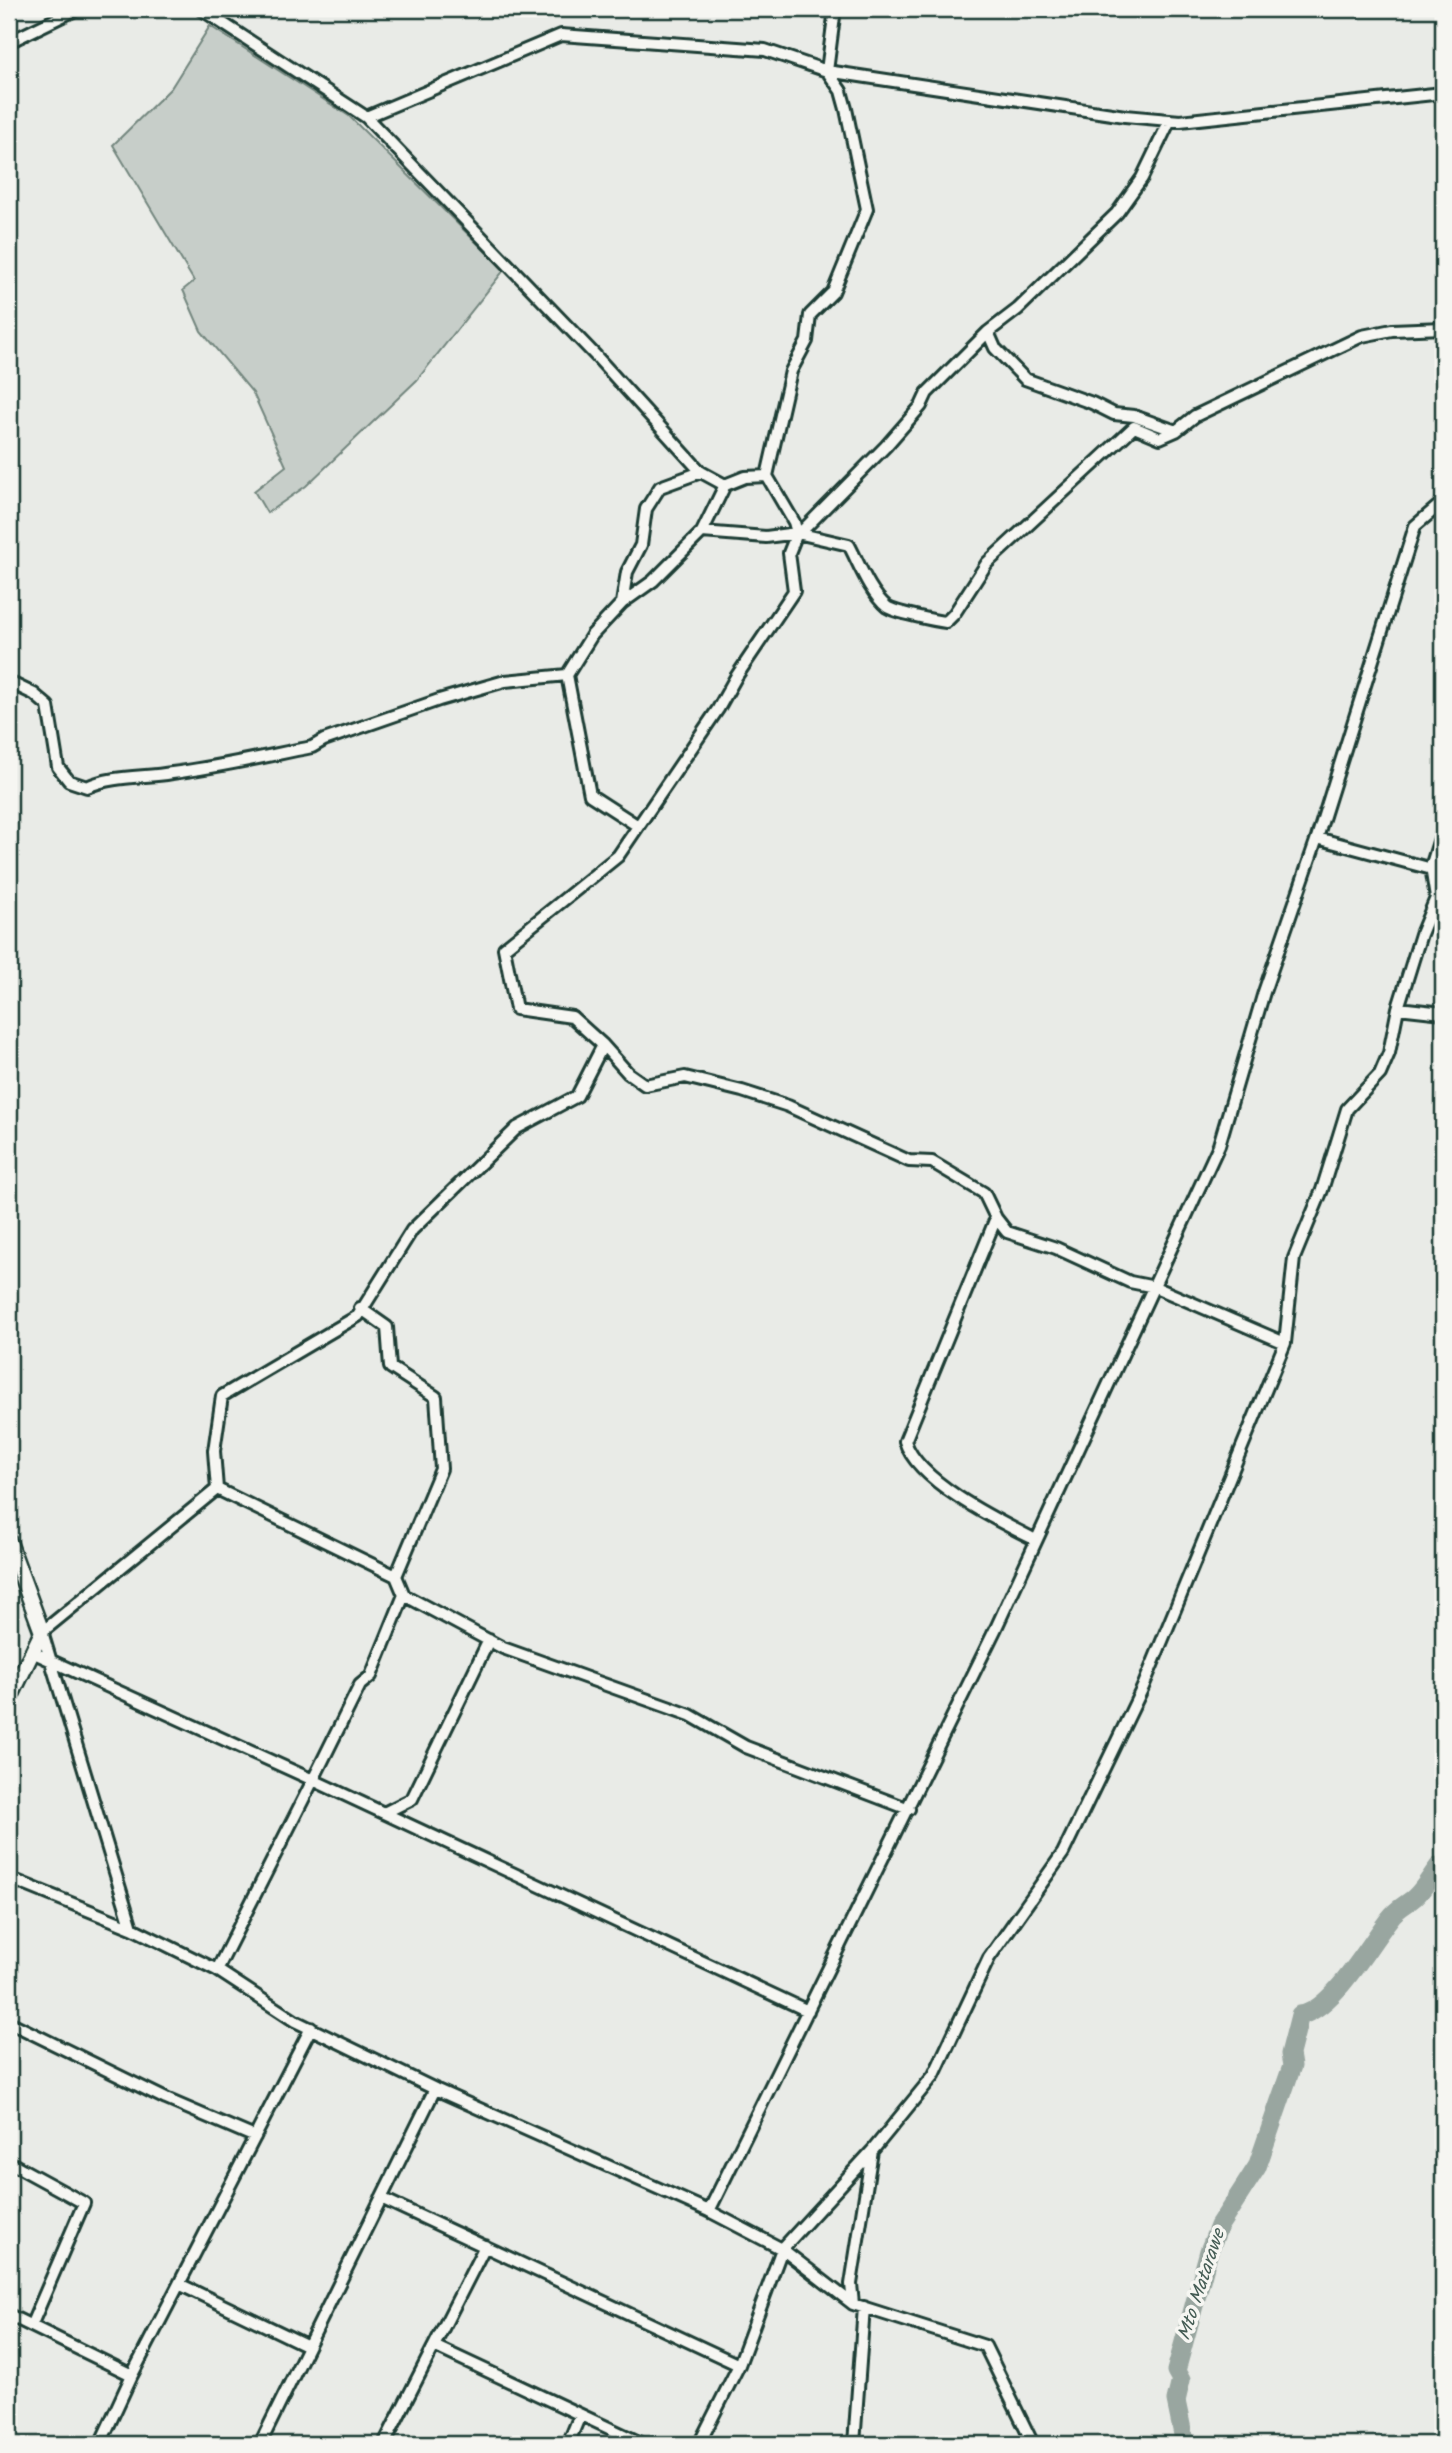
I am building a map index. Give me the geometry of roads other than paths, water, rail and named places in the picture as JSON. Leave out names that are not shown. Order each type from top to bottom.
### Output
[{"type":"street","points":[[9,42],[77,9]]},
{"type":"street","points":[[201,9],[366,117],[596,356],[701,472],[725,485]]},
{"type":"street","points":[[798,533],[791,512],[776,495],[767,476],[791,371],[807,341],[810,315],[833,292],[867,209],[841,91],[827,71],[835,9]]},
{"type":"street","points":[[366,117],[561,36],[765,50],[827,71],[1170,120],[1443,93]]},
{"type":"street","points":[[1170,120],[1142,178],[1117,213],[1018,309],[988,332],[927,393],[921,406],[878,454],[798,533],[789,554],[794,591],[638,826],[608,866],[504,948],[516,1009],[572,1017],[603,1045],[628,1073],[645,1085],[684,1077],[742,1091],[788,1106],[909,1161],[932,1161],[984,1193],[996,1218],[1007,1232],[1056,1248],[1130,1282],[1155,1287],[1285,1343]]},
{"type":"street","points":[[702,532],[766,537],[798,533],[849,545],[888,608],[929,621],[946,622],[987,563],[1134,427],[1160,438],[1176,431],[1195,416],[1362,337],[1392,330],[1443,327]]},
{"type":"street","points":[[988,332],[995,348],[1025,379],[1092,402],[1114,414],[1134,416],[1176,431]]},
{"type":"street","points":[[621,603],[627,572],[641,545],[646,509],[660,487],[701,472]]},
{"type":"street","points":[[638,826],[590,795],[567,675],[592,635],[621,603],[653,581],[702,532],[725,485],[745,477],[767,476]]},
{"type":"street","points":[[709,2211],[909,1809],[1219,1145],[1264,992],[1317,838],[1415,526],[1443,502]]},
{"type":"street","points":[[9,682],[34,694],[48,706],[58,767],[69,781],[87,787],[104,779],[140,778],[214,767],[312,747],[324,740],[478,688],[505,681],[567,675]]},
{"type":"street","points":[[699,2444],[739,2365],[782,2249],[872,2151],[934,2075],[989,1958],[1063,1853],[1143,1687],[1285,1343],[1294,1258],[1317,1203],[1347,1109],[1380,1074],[1389,1053],[1398,1008],[1421,934],[1436,898],[1431,867],[1443,829]]},
{"type":"street","points":[[1317,838],[1443,872]]},
{"type":"street","points":[[1398,1008],[1443,1013]]},
{"type":"street","points":[[216,1489],[214,1451],[222,1396],[358,1316],[360,1308],[412,1230],[517,1128],[577,1096],[603,1045]]},
{"type":"street","points":[[996,1218],[905,1441],[916,1461],[942,1484],[977,1510],[1036,1540]]},
{"type":"street","points":[[360,1308],[387,1328],[390,1367],[436,1397],[441,1469],[396,1576]]},
{"type":"street","points":[[216,1489],[396,1576],[404,1595],[489,1640],[690,1715],[746,1746],[909,1809]]},
{"type":"street","points":[[9,1700],[42,1632],[216,1489]]},
{"type":"street","points":[[9,1542],[42,1632],[132,1928]]},
{"type":"street","points":[[217,1970],[360,1685],[371,1676],[404,1595]]},
{"type":"street","points":[[384,1813],[412,1799],[489,1640]]},
{"type":"street","points":[[32,1652],[808,2011]]},
{"type":"street","points":[[9,1878],[132,1928],[217,1970],[311,2028],[435,2089],[709,2211],[782,2249],[859,2306],[985,2346],[1033,2444]]},
{"type":"street","points":[[9,2022],[166,2099],[255,2137]]},
{"type":"street","points":[[100,2444],[132,2375],[311,2028]]},
{"type":"street","points":[[261,2444],[435,2089]]},
{"type":"street","points":[[854,2444],[859,2306],[850,2284],[872,2151]]},
{"type":"street","points":[[9,2162],[84,2203],[31,2326]]},
{"type":"street","points":[[381,2198],[739,2365]]},
{"type":"street","points":[[384,2444],[485,2246]]},
{"type":"street","points":[[179,2284],[308,2346]]},
{"type":"street","points":[[9,2315],[132,2375]]},
{"type":"street","points":[[434,2347],[643,2444]]},
{"type":"street","points":[[568,2444],[580,2415]]},
{"type":"waterway","name":"Mto Matarawe","points":[[1185,2444],[1176,2401],[1181,2380],[1176,2371],[1209,2251],[1219,2226],[1257,2167],[1292,2066],[1290,2054],[1300,2015],[1325,2002],[1350,1974],[1393,1915],[1418,1894],[1443,1864]]}]
